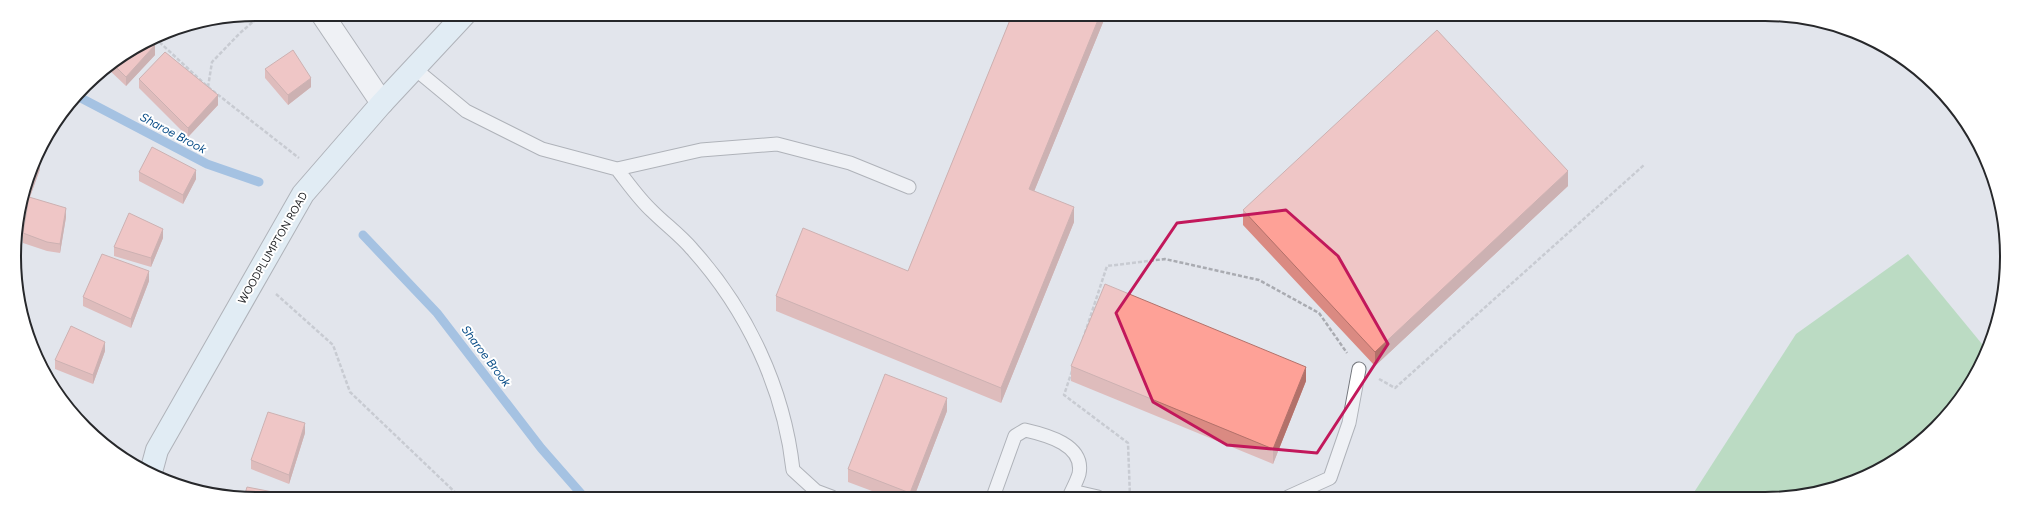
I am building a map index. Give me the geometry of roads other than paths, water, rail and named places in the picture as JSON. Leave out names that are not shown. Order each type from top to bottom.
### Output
[{"type":"main road","name":"WOODPLUMPTON ROAD","points":[[152,468],[157,450],[303,194],[382,103],[458,21]]},
{"type":"street","points":[[327,21],[382,103]]},
{"type":"lane","points":[[414,68],[466,111],[535,146],[617,169],[701,150],[777,144],[850,163],[909,187]]},
{"type":"lane","points":[[617,169],[651,211],[692,248],[727,293],[758,345],[780,403],[790,442],[793,470],[819,492]]},
{"type":"lane","points":[[1299,492],[1330,478],[1349,423],[1358,369]]},
{"type":"lane","points":[[995,492],[1015,436],[1025,430],[1036,432],[1069,446],[1078,457],[1079,474],[1071,492]]},
{"type":"waterway","name":"Sharoe Brook","points":[[82,98],[207,164],[259,182]]},
{"type":"waterway","name":"Sharoe Brook","points":[[363,235],[437,313],[541,448],[580,492]]}]
